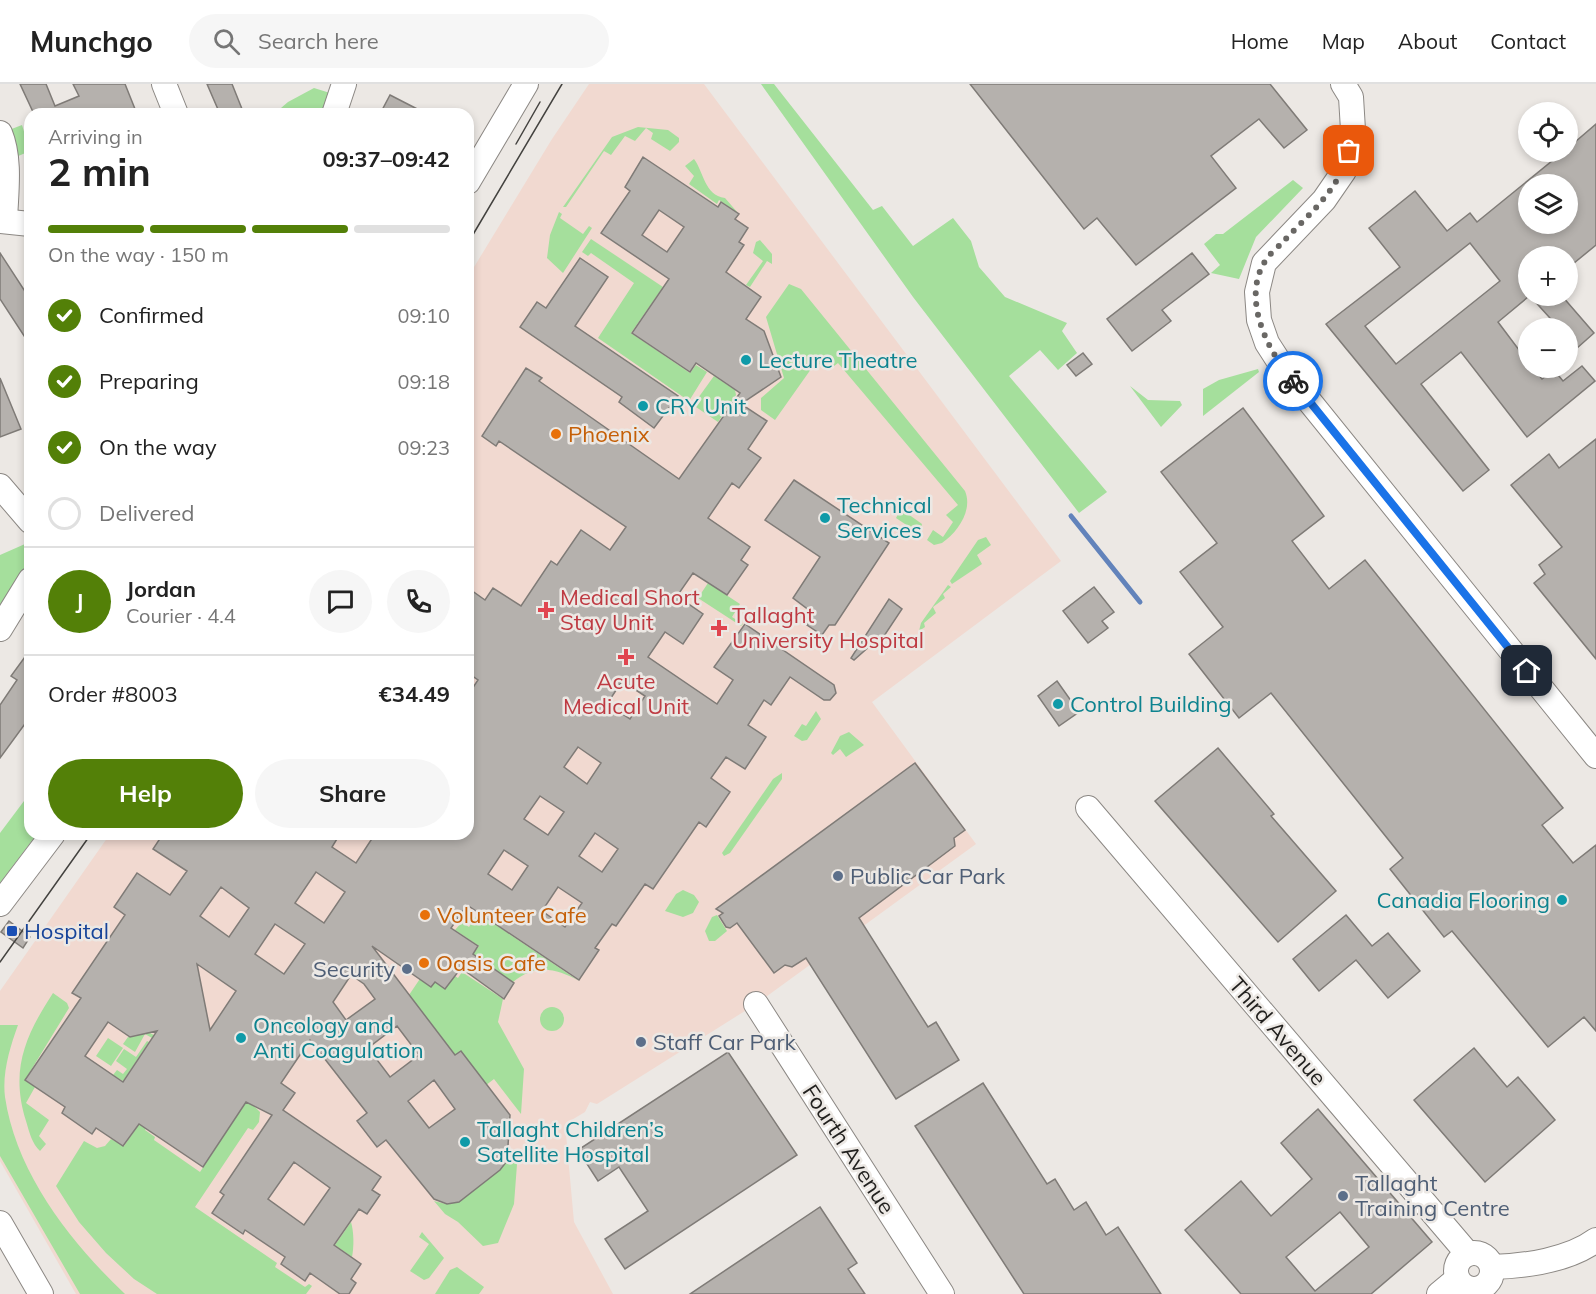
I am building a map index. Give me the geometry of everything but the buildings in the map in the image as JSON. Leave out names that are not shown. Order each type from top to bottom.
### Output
[{"type":"street","points":[[164,84],[174,108]]},
{"type":"street","points":[[336,108],[344,84]]},
{"type":"street","points":[[474,172],[526,84]]},
{"type":"street","points":[[1343,84],[1351,97],[1353,130],[1344,171],[1323,200],[1264,263],[1257,292],[1259,320],[1267,343],[1285,371],[1596,756]]},
{"type":"street","points":[[0,133],[5,144],[7,169],[3,221],[24,223]]},
{"type":"street","points":[[0,486],[24,514]]},
{"type":"street","points":[[0,629],[24,590]]},
{"type":"street","name":"Third Avenue","points":[[1088,808],[1468,1254]]},
{"type":"street","points":[[0,904],[48,840]]},
{"type":"street","name":"Fourth Avenue","points":[[756,1004],[942,1294]]},
{"type":"street","points":[[0,1223],[42,1294]]},
{"type":"street","points":[[1492,1266],[1491,1279],[1477,1290],[1448,1287],[1458,1261],[1468,1254],[1480,1254],[1492,1266],[1516,1266],[1582,1250],[1596,1240]]},
{"type":"shaded area","name":"Tallaght University Hospital","points":[[589,84],[704,84],[1061,561],[872,702],[976,844],[756,1004],[597,1104],[590,1102],[585,1112],[570,1121],[566,1134],[574,1222],[613,1294],[76,1294],[0,1161],[0,991],[106,840],[474,840],[474,267],[552,139]]},
{"type":"green space","points":[[761,84],[774,84],[873,210],[882,206],[913,246],[953,218],[971,241],[979,267],[1005,297],[1067,323],[1062,331],[1077,353],[1058,370],[1040,350],[1009,376],[1107,492],[1079,513],[913,297]]},
{"type":"green space","points":[[314,88],[330,93],[324,108],[281,108]]},
{"type":"green space","points":[[22,125],[24,154],[16,157],[9,130]]},
{"type":"green space","points":[[638,127],[668,130],[679,138],[679,142],[670,151],[651,139],[653,133],[646,128],[635,141],[625,136],[611,155],[604,151],[566,207],[563,207],[612,137]]},
{"type":"green space","points":[[694,159],[709,188],[718,196],[725,198],[738,213],[719,200],[717,204],[689,184],[694,176],[685,166]]},
{"type":"green space","points":[[1293,180],[1303,188],[1256,237],[1239,279],[1211,273],[1220,265],[1204,244],[1216,234],[1223,234]]},
{"type":"green space","points":[[559,212],[562,214],[560,218],[583,234],[589,226],[592,228],[563,273],[547,258],[550,235]]},
{"type":"green space","points":[[591,239],[663,287],[631,333],[690,373],[696,365],[707,372],[689,401],[598,338],[634,283],[591,253],[588,256],[582,252]]},
{"type":"green space","points":[[760,240],[772,254],[772,264],[767,261],[750,287],[746,285],[763,261],[753,253],[756,242]]},
{"type":"green space","points":[[789,284],[801,289],[965,491],[967,506],[963,520],[942,543],[934,545],[927,540],[933,530],[943,537],[953,522],[946,515],[958,505],[838,363],[829,370],[816,362],[775,420],[761,410],[761,398],[784,378],[766,317]]},
{"type":"green space","points":[[1258,369],[1259,372],[1203,416],[1203,389],[1219,380]]},
{"type":"green space","points":[[714,376],[735,390],[736,395],[718,422],[693,405]]},
{"type":"green space","points":[[1130,386],[1148,400],[1180,401],[1182,405],[1161,427]]},
{"type":"green space","points":[[901,509],[922,524],[917,532],[896,518]]},
{"type":"green space","points":[[986,537],[991,545],[977,555],[982,564],[952,584],[950,581],[978,540]]},
{"type":"green space","points":[[24,544],[24,574],[0,611],[0,555]]},
{"type":"green space","points":[[708,583],[740,604],[732,617],[743,624],[741,626],[698,598]]},
{"type":"green space","points":[[948,585],[951,587],[943,594],[945,598],[933,607],[936,613],[924,623],[925,627],[919,631],[921,623]]},
{"type":"green space","points":[[816,711],[821,719],[807,740],[802,741],[794,736],[802,724],[806,726]]},
{"type":"green space","points":[[849,732],[864,745],[846,757],[840,749],[833,755],[831,753],[840,736]]},
{"type":"green space","points":[[782,773],[782,779],[730,853],[724,856],[722,853],[773,779]]},
{"type":"green space","points":[[24,801],[24,840],[32,840],[0,883],[0,833]]},
{"type":"green space","points":[[683,890],[694,895],[699,902],[693,913],[683,917],[665,911],[676,894]]},
{"type":"green space","points":[[478,913],[579,981],[562,973],[537,970],[513,982],[473,954],[479,946],[455,930],[462,922],[469,927]]},
{"type":"green space","points":[[717,915],[727,931],[715,941],[709,941],[705,931],[712,917]]},
{"type":"green space","points":[[432,961],[458,978],[462,972],[503,999],[498,1022],[524,1069],[521,1114],[494,1079],[481,1089],[461,1051],[455,1055],[409,995]]},
{"type":"green space","points":[[53,993],[67,1003],[69,1008],[25,1080],[35,1087],[26,1103],[49,1120],[39,1136],[46,1144],[40,1151],[31,1137],[21,1103],[20,1069],[28,1039]]},
{"type":"green space","points":[[552,1007],[561,1010],[564,1019],[561,1028],[552,1031],[543,1028],[540,1019],[543,1010]]},
{"type":"green space","points":[[0,1025],[18,1025],[7,1060],[4,1088],[11,1125],[21,1153],[49,1205],[66,1229],[125,1294],[80,1294],[0,1156]]},
{"type":"green space","points":[[142,1029],[154,1035],[152,1038],[145,1034],[135,1052],[123,1044],[128,1037],[137,1036]]},
{"type":"green space","points":[[108,1038],[123,1048],[111,1066],[96,1056]]},
{"type":"green space","points":[[147,1041],[149,1042],[123,1081],[113,1075],[117,1070],[123,1074],[127,1069],[116,1061],[124,1049],[136,1057]]},
{"type":"green space","points":[[189,1052],[188,1066],[145,1130],[155,1137],[154,1140],[200,1172],[244,1105],[221,1089],[249,1101],[260,1112],[259,1122],[253,1130],[248,1128],[195,1207],[277,1263],[275,1267],[305,1287],[309,1284],[312,1286],[306,1294],[157,1294],[134,1279],[106,1253],[79,1222],[56,1186],[84,1141],[97,1148],[105,1146],[111,1139],[124,1146]]},
{"type":"green space","points":[[507,1150],[518,1151],[514,1204],[498,1243],[483,1246],[458,1222],[445,1214],[434,1201],[446,1204],[459,1202],[500,1170],[507,1161]]},
{"type":"green space","points":[[351,1222],[353,1230],[352,1257],[335,1245]]},
{"type":"green space","points":[[422,1232],[444,1258],[429,1278],[424,1280],[410,1271],[429,1244],[419,1237]]},
{"type":"green space","points":[[457,1267],[484,1287],[479,1294],[435,1294],[450,1270]]},
{"type":"waterway","points":[[1071,516],[1140,602]]},
{"type":"tram line","points":[[474,233],[562,84]]},
{"type":"tram line","points":[[516,144],[540,102]]},
{"type":"tram line","points":[[0,962],[87,840]]},
{"type":"way so far","points":[[1293,381],[1267,343],[1259,320],[1257,292],[1264,263],[1323,200],[1344,171],[1349,151]]},
{"type":"place","name":"Lecture Theatre","points":[[746,360]]},
{"type":"place","name":"CRY Unit","points":[[643,406]]},
{"type":"place","name":"Phoenix","points":[[556,434]]},
{"type":"place","name":"Technical Services","points":[[825,518]]},
{"type":"place","name":"Medical Short Stay Unit","points":[[546,610]]},
{"type":"place","name":"Tallaght University Hospital","points":[[719,628]]},
{"type":"place","name":"Acute Medical Unit","points":[[626,657]]},
{"type":"place","name":"Control Building","points":[[1058,704]]},
{"type":"place","name":"Public Car Park","points":[[838,876]]},
{"type":"place","name":"Canadia Flooring","points":[[1562,900]]},
{"type":"place","name":"Volunteer Cafe","points":[[425,915]]},
{"type":"place","name":"Hospital","points":[[12,931]]},
{"type":"place","name":"Oasis Cafe","points":[[424,963]]},
{"type":"place","name":"Security","points":[[407,969]]},
{"type":"place","name":"Oncology and Anti Coagulation","points":[[241,1038]]},
{"type":"place","name":"Staff Car Park","points":[[641,1042]]},
{"type":"place","name":"Tallaght Children’s Satellite Hospital","points":[[465,1142]]},
{"type":"place","name":"Tallaght Training Centre","points":[[1343,1196]]},
{"type":"route","points":[[1293,381],[1527,671]]}]
